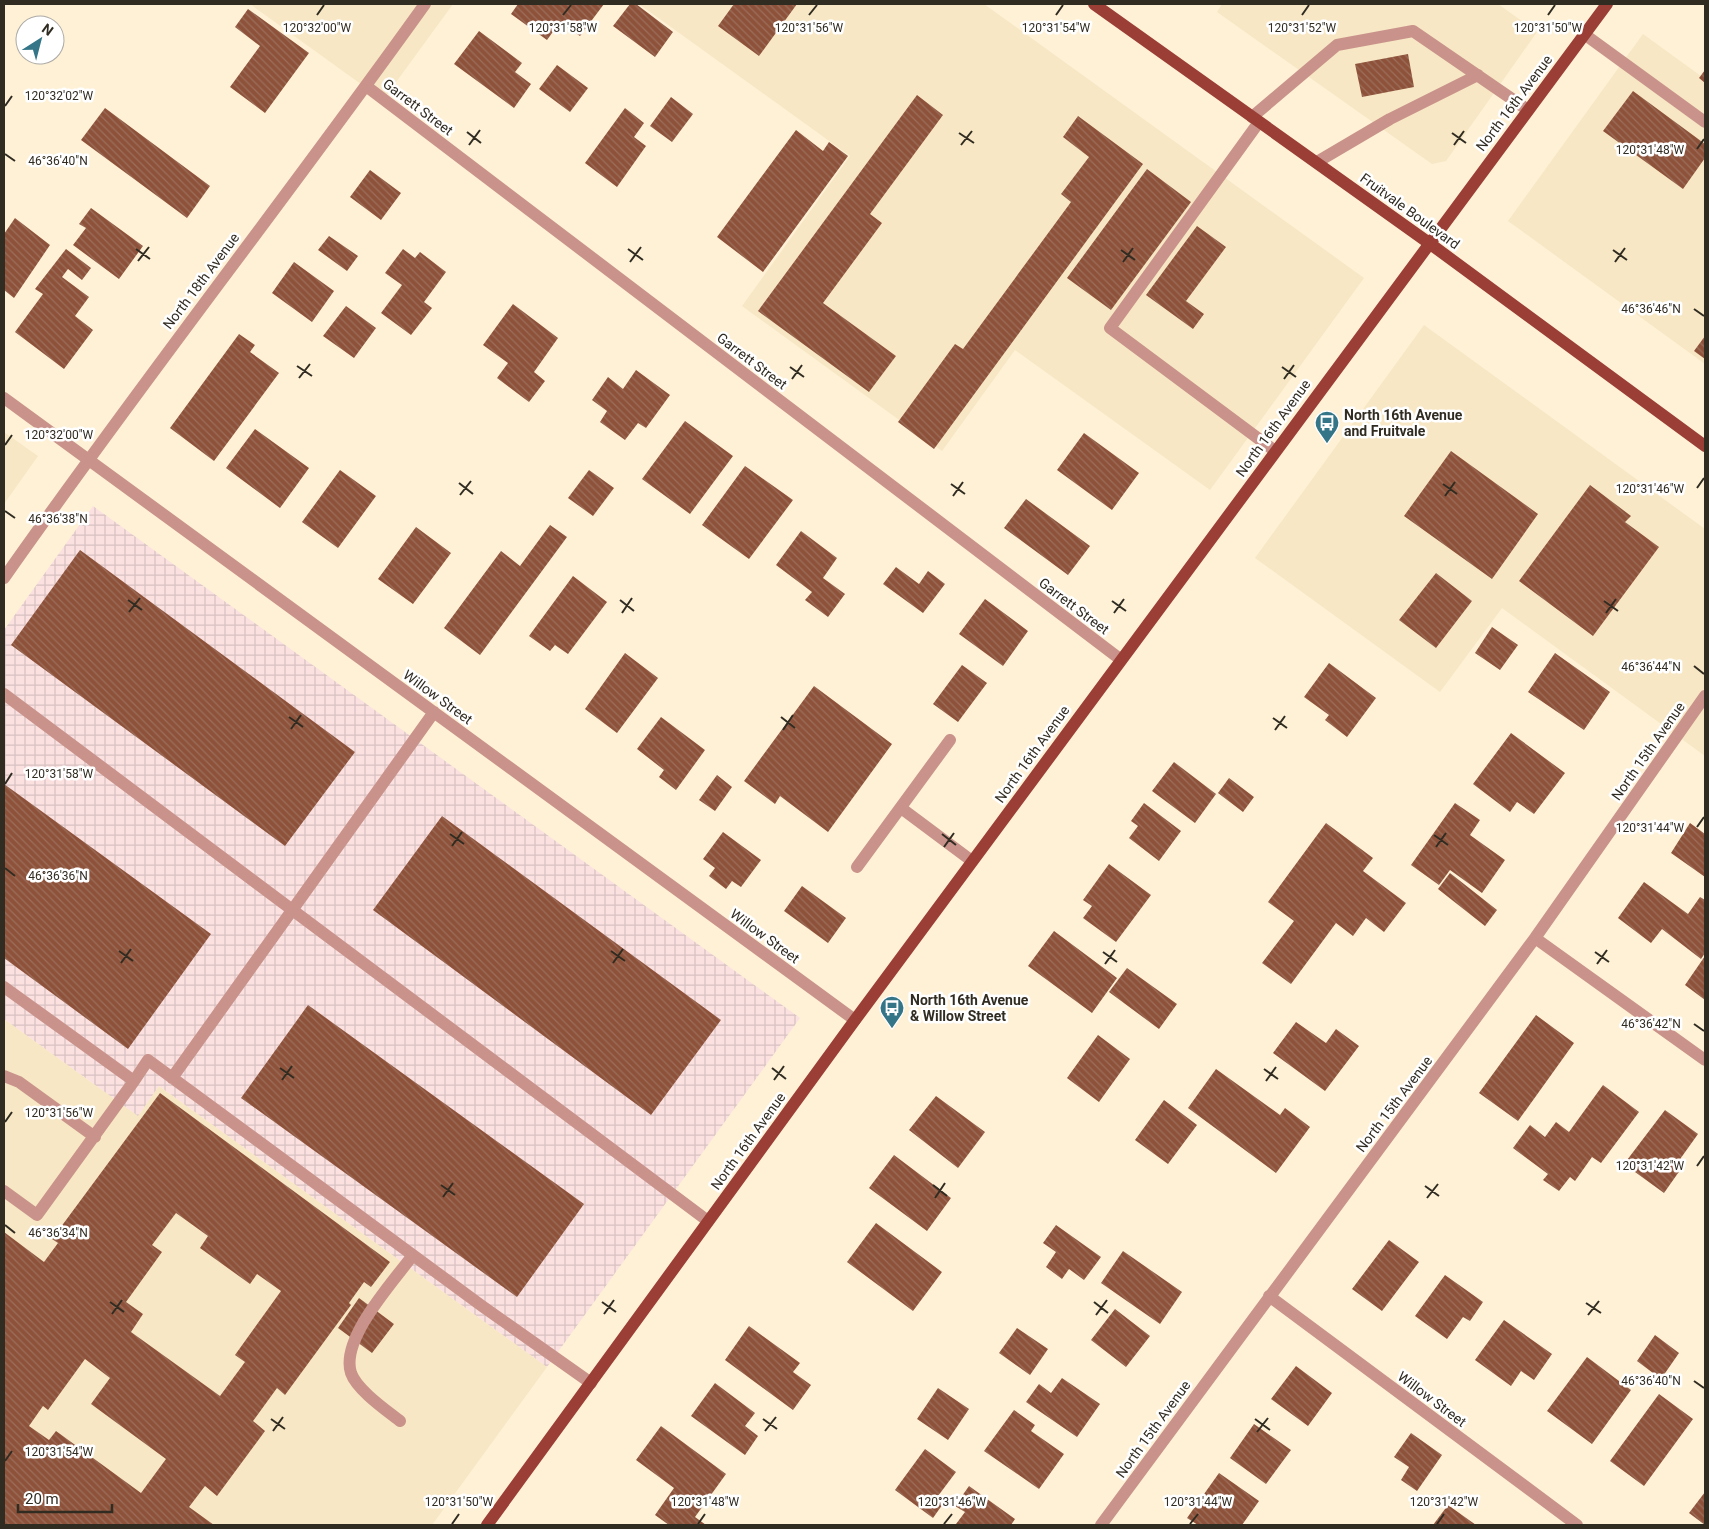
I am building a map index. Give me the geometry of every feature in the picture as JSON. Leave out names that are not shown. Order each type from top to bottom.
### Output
[{"type":"main road","name":"Fruitvale Boulevard","points":[[1094,4],[1429,243],[1705,446]]},
{"type":"main road","name":"North 16th Avenue","points":[[487,1525],[1120,659],[1607,4]]},
{"type":"street","name":"North 18th Avenue","points":[[4,578],[88,459],[366,86],[424,4]]},
{"type":"street","points":[[1275,451],[1110,328],[1256,119],[1337,45],[1413,30],[1528,110]]},
{"type":"street","points":[[1584,34],[1705,122]]},
{"type":"street","points":[[1317,162],[1390,118],[1478,75]]},
{"type":"street","name":"Garrett Street","points":[[366,86],[1120,659]]},
{"type":"street","name":"Willow Street","points":[[4,398],[855,1020]]},
{"type":"street","points":[[4,694],[708,1221]]},
{"type":"street","name":"North 15th Avenue","points":[[1101,1525],[1535,938],[1705,696]]},
{"type":"street","points":[[172,1078],[434,712]]},
{"type":"street","points":[[857,868],[950,740]]},
{"type":"street","points":[[901,808],[972,862]]},
{"type":"street","points":[[1535,938],[1705,1060]]},
{"type":"street","points":[[4,986],[134,1081]]},
{"type":"street","points":[[4,1191],[36,1214],[95,1137],[148,1060],[591,1383]]},
{"type":"street","points":[[4,1076],[19,1082],[95,1137]]},
{"type":"street","points":[[400,1421],[366,1393],[352,1375],[349,1357],[361,1326],[413,1255]]},
{"type":"street","name":"Willow Street","points":[[1269,1296],[1577,1525]]},
{"type":"shaded area","points":[[250,4],[453,4],[383,100]]},
{"type":"shaded area","points":[[639,4],[984,4],[1364,278],[1210,490],[1015,350],[942,451],[742,306],[850,156]]},
{"type":"shaded area","points":[[1222,4],[1498,4],[1537,32],[1446,161],[1432,164],[1217,12]]},
{"type":"shaded area","points":[[1643,34],[1705,79],[1705,364],[1508,221]]},
{"type":"shaded area","points":[[1424,325],[1705,529],[1705,756],[1502,608],[1440,692],[1255,558]]},
{"type":"shaded area","points":[[4,432],[38,456],[4,504]]},
{"type":"shaded area","points":[[93,506],[800,1018],[547,1367],[159,1086],[138,1116],[4,1019],[4,630]]},
{"type":"shaded area","points":[[4,1019],[138,1116],[159,1086],[547,1367],[432,1525],[4,1525]]},
{"type":"building","points":[[518,4],[604,4],[580,36],[560,22],[547,40],[511,14]]},
{"type":"building","points":[[630,4],[636,4],[673,32],[655,57],[613,26]]},
{"type":"building","points":[[734,4],[797,4],[759,56],[718,26]]},
{"type":"building","points":[[248,9],[309,53],[265,113],[230,87],[260,46],[235,27]]},
{"type":"building","points":[[479,31],[522,63],[515,72],[531,84],[514,108],[454,64]]},
{"type":"building","points":[[1408,54],[1414,87],[1362,97],[1355,64]]},
{"type":"building","points":[[557,65],[588,88],[570,112],[539,89]]},
{"type":"building","points":[[1705,70],[1705,83],[1699,78]]},
{"type":"building","points":[[1633,91],[1705,144],[1705,158],[1683,189],[1603,131]]},
{"type":"building","points":[[917,95],[943,115],[870,214],[882,223],[823,303],[896,356],[869,392],[758,311]]},
{"type":"building","points":[[671,97],[693,114],[672,142],[650,126]]},
{"type":"building","points":[[105,108],[210,186],[187,218],[81,140]]},
{"type":"building","points":[[625,108],[644,123],[634,137],[646,146],[617,187],[585,163]]},
{"type":"building","points":[[1078,116],[1143,164],[934,449],[898,422],[955,344],[963,349],[1071,202],[1061,194],[1089,157],[1063,137]]},
{"type":"building","points":[[796,130],[823,151],[829,142],[848,156],[763,272],[717,237]]},
{"type":"building","points":[[1147,169],[1191,202],[1111,310],[1067,278]]},
{"type":"building","points":[[370,170],[401,193],[381,220],[350,197]]},
{"type":"building","points":[[91,208],[143,246],[119,279],[73,245],[86,228],[79,224]]},
{"type":"building","points":[[15,218],[50,245],[14,298],[4,290],[4,234]]},
{"type":"building","points":[[1197,226],[1226,247],[1186,301],[1204,314],[1193,329],[1146,295]]},
{"type":"building","points":[[329,236],[358,256],[347,271],[318,250]]},
{"type":"building","points":[[66,249],[91,268],[82,280],[68,269],[62,277],[89,297],[75,316],[93,330],[64,369],[15,332],[43,294],[35,289]]},
{"type":"building","points":[[403,249],[415,258],[420,252],[446,272],[424,302],[432,308],[411,335],[381,313],[402,285],[385,273]]},
{"type":"building","points":[[294,262],[334,291],[312,322],[272,293]]},
{"type":"building","points":[[513,304],[558,338],[534,372],[545,381],[529,402],[497,378],[508,363],[483,345]]},
{"type":"building","points":[[346,306],[376,328],[354,358],[323,336]]},
{"type":"building","points":[[239,334],[255,345],[250,352],[279,373],[214,461],[170,428]]},
{"type":"building","points":[[1705,336],[1705,359],[1694,351]]},
{"type":"building","points":[[636,370],[670,395],[646,428],[638,423],[625,440],[600,422],[607,411],[592,400],[608,377],[623,389]]},
{"type":"building","points":[[685,421],[733,456],[690,514],[642,479]]},
{"type":"building","points":[[255,429],[309,468],[280,508],[226,468]]},
{"type":"building","points":[[1084,433],[1139,473],[1112,510],[1057,470]]},
{"type":"building","points":[[1451,451],[1538,514],[1492,579],[1404,516]]},
{"type":"building","points":[[745,466],[793,500],[749,559],[702,525]]},
{"type":"building","points":[[340,470],[376,496],[338,548],[302,522]]},
{"type":"building","points":[[589,470],[614,488],[593,516],[568,498]]},
{"type":"building","points":[[1590,485],[1631,516],[1625,522],[1659,547],[1593,636],[1519,581]]},
{"type":"building","points":[[1026,499],[1090,546],[1068,575],[1004,528]]},
{"type":"building","points":[[550,525],[567,537],[480,655],[444,628],[501,551],[520,566]]},
{"type":"building","points":[[416,527],[451,553],[413,604],[378,579]]},
{"type":"building","points":[[801,531],[837,558],[823,578],[845,594],[828,617],[805,600],[812,592],[776,565]]},
{"type":"building","points":[[80,550],[355,752],[285,846],[11,645]]},
{"type":"building","points":[[896,567],[919,584],[928,571],[945,584],[923,613],[883,584]]},
{"type":"building","points":[[1436,573],[1472,601],[1436,648],[1399,620]]},
{"type":"building","points":[[573,576],[607,602],[568,654],[555,645],[550,651],[529,636]]},
{"type":"building","points":[[985,599],[1028,631],[1003,666],[959,634]]},
{"type":"building","points":[[1492,627],[1518,645],[1500,670],[1475,653]]},
{"type":"building","points":[[625,653],[658,678],[617,733],[585,709]]},
{"type":"building","points":[[1555,653],[1610,692],[1584,730],[1528,692]]},
{"type":"building","points":[[1329,663],[1376,698],[1347,737],[1325,720],[1329,715],[1304,697]]},
{"type":"building","points":[[962,665],[987,683],[958,722],[933,704]]},
{"type":"building","points":[[814,686],[892,744],[828,832],[780,796],[775,804],[744,781]]},
{"type":"building","points":[[661,717],[705,750],[676,790],[659,777],[664,770],[637,749]]},
{"type":"building","points":[[1511,733],[1565,773],[1534,814],[1517,802],[1510,812],[1473,784]]},
{"type":"building","points":[[1174,762],[1216,794],[1195,823],[1152,791]]},
{"type":"building","points":[[717,775],[732,787],[715,811],[699,800]]},
{"type":"building","points":[[1229,778],[1254,797],[1243,812],[1218,793]]},
{"type":"building","points":[[4,784],[211,934],[128,1049],[4,958]]},
{"type":"building","points":[[1144,803],[1181,831],[1159,861],[1129,838],[1138,826],[1131,821]]},
{"type":"building","points":[[1455,803],[1480,820],[1470,835],[1505,860],[1482,893],[1450,870],[1439,885],[1411,865]]},
{"type":"building","points":[[442,816],[721,1020],[651,1115],[373,910]]},
{"type":"building","points":[[1326,823],[1373,858],[1363,871],[1406,903],[1384,932],[1366,918],[1353,936],[1336,923],[1291,984],[1262,963],[1294,921],[1268,902]]},
{"type":"building","points":[[1690,823],[1705,834],[1705,877],[1671,853]]},
{"type":"building","points":[[723,832],[761,860],[741,887],[732,881],[726,889],[709,876],[715,868],[703,859]]},
{"type":"building","points":[[1109,864],[1151,895],[1116,942],[1083,918],[1092,906],[1083,900]]},
{"type":"building","points":[[1450,873],[1497,910],[1485,926],[1438,889]]},
{"type":"building","points":[[1644,882],[1688,914],[1700,897],[1705,900],[1705,953],[1701,959],[1662,929],[1651,943],[1618,918]]},
{"type":"building","points":[[802,886],[846,918],[828,943],[784,911]]},
{"type":"building","points":[[1054,931],[1117,978],[1092,1013],[1028,966]]},
{"type":"building","points":[[1705,956],[1705,1000],[1685,985]]},
{"type":"building","points":[[1127,968],[1177,1004],[1159,1029],[1109,992]]},
{"type":"building","points":[[308,1005],[584,1204],[517,1297],[241,1098]]},
{"type":"building","points":[[1536,1015],[1574,1043],[1518,1121],[1479,1093]]},
{"type":"building","points":[[1296,1022],[1326,1043],[1336,1029],[1359,1046],[1325,1091],[1273,1053]]},
{"type":"building","points":[[1098,1035],[1130,1059],[1099,1102],[1067,1078]]},
{"type":"building","points":[[1216,1069],[1280,1115],[1285,1108],[1310,1127],[1276,1173],[1188,1108]]},
{"type":"building","points":[[1603,1085],[1639,1112],[1601,1163],[1592,1157],[1575,1181],[1570,1177],[1559,1191],[1543,1180],[1548,1174],[1513,1148],[1530,1125],[1545,1137],[1556,1122],[1569,1132]]},
{"type":"building","points":[[160,1093],[390,1262],[371,1287],[364,1282],[349,1303],[351,1305],[285,1395],[277,1388],[253,1421],[265,1431],[217,1496],[205,1486],[189,1507],[214,1525],[4,1525],[4,1232],[44,1262],[58,1243],[52,1239]],"holes":[[[176,1213],[208,1236],[200,1248],[250,1284],[257,1274],[281,1291],[235,1355],[245,1362],[220,1396],[131,1332],[143,1314],[126,1302],[162,1252],[152,1245]],[[85,1359],[110,1378],[91,1404],[166,1459],[141,1493],[56,1431],[49,1440],[29,1426],[43,1406],[48,1410]]]},
{"type":"building","points":[[936,1096],[985,1132],[958,1168],[909,1130]]},
{"type":"building","points":[[1164,1100],[1197,1125],[1168,1164],[1135,1140]]},
{"type":"building","points":[[1665,1110],[1698,1134],[1678,1162],[1683,1166],[1664,1193],[1624,1164]]},
{"type":"building","points":[[894,1155],[951,1198],[927,1231],[869,1188]]},
{"type":"building","points":[[876,1223],[942,1272],[913,1311],[847,1262]]},
{"type":"building","points":[[1056,1225],[1101,1257],[1084,1280],[1069,1269],[1062,1279],[1046,1267],[1056,1252],[1043,1243]]},
{"type":"building","points":[[1389,1240],[1419,1262],[1382,1311],[1352,1289]]},
{"type":"building","points":[[1123,1251],[1182,1292],[1160,1324],[1101,1283]]},
{"type":"building","points":[[1445,1275],[1483,1302],[1470,1321],[1463,1317],[1447,1339],[1415,1316]]},
{"type":"building","points":[[359,1298],[394,1324],[372,1353],[338,1328]]},
{"type":"building","points":[[1115,1309],[1150,1336],[1126,1367],[1091,1340]]},
{"type":"building","points":[[1504,1320],[1552,1354],[1534,1380],[1521,1371],[1511,1386],[1475,1360]]},
{"type":"building","points":[[749,1326],[800,1363],[793,1372],[811,1385],[793,1410],[725,1360]]},
{"type":"building","points":[[1017,1328],[1048,1349],[1030,1375],[999,1353]]},
{"type":"building","points":[[1655,1335],[1679,1353],[1661,1379],[1637,1361]]},
{"type":"building","points":[[1587,1357],[1631,1390],[1592,1444],[1547,1411]]},
{"type":"building","points":[[1296,1366],[1332,1393],[1308,1426],[1271,1399]]},
{"type":"building","points":[[1062,1378],[1100,1404],[1077,1437],[1026,1402],[1039,1384],[1051,1393]]},
{"type":"building","points":[[715,1383],[755,1413],[745,1426],[758,1436],[745,1455],[691,1416]]},
{"type":"building","points":[[938,1388],[969,1409],[948,1440],[917,1419]]},
{"type":"building","points":[[1659,1394],[1693,1419],[1644,1486],[1610,1461]]},
{"type":"building","points":[[1014,1410],[1035,1425],[1031,1431],[1064,1454],[1039,1489],[984,1451]]},
{"type":"building","points":[[1254,1424],[1291,1450],[1266,1484],[1230,1458]]},
{"type":"building","points":[[661,1426],[726,1474],[695,1517],[706,1525],[669,1525],[655,1515],[674,1488],[636,1460]]},
{"type":"building","points":[[1411,1433],[1442,1455],[1417,1491],[1401,1480],[1409,1467],[1394,1457]]},
{"type":"building","points":[[925,1449],[956,1472],[938,1496],[945,1501],[933,1518],[895,1490]]},
{"type":"building","points":[[1219,1473],[1259,1501],[1242,1525],[1198,1525],[1187,1518]]},
{"type":"building","points":[[969,1486],[1015,1519],[1011,1525],[956,1524],[965,1512],[955,1506]]},
{"type":"building","points":[[1705,1492],[1705,1525],[1689,1513]]},
{"type":"building","points":[[1448,1505],[1476,1525],[1433,1525]]},
{"type":"place","name":"North 16th Avenue and Fruitvale","points":[[1327,444]]},
{"type":"place","name":"North 16th Avenue & Willow Street","points":[[892,1029]]}]
